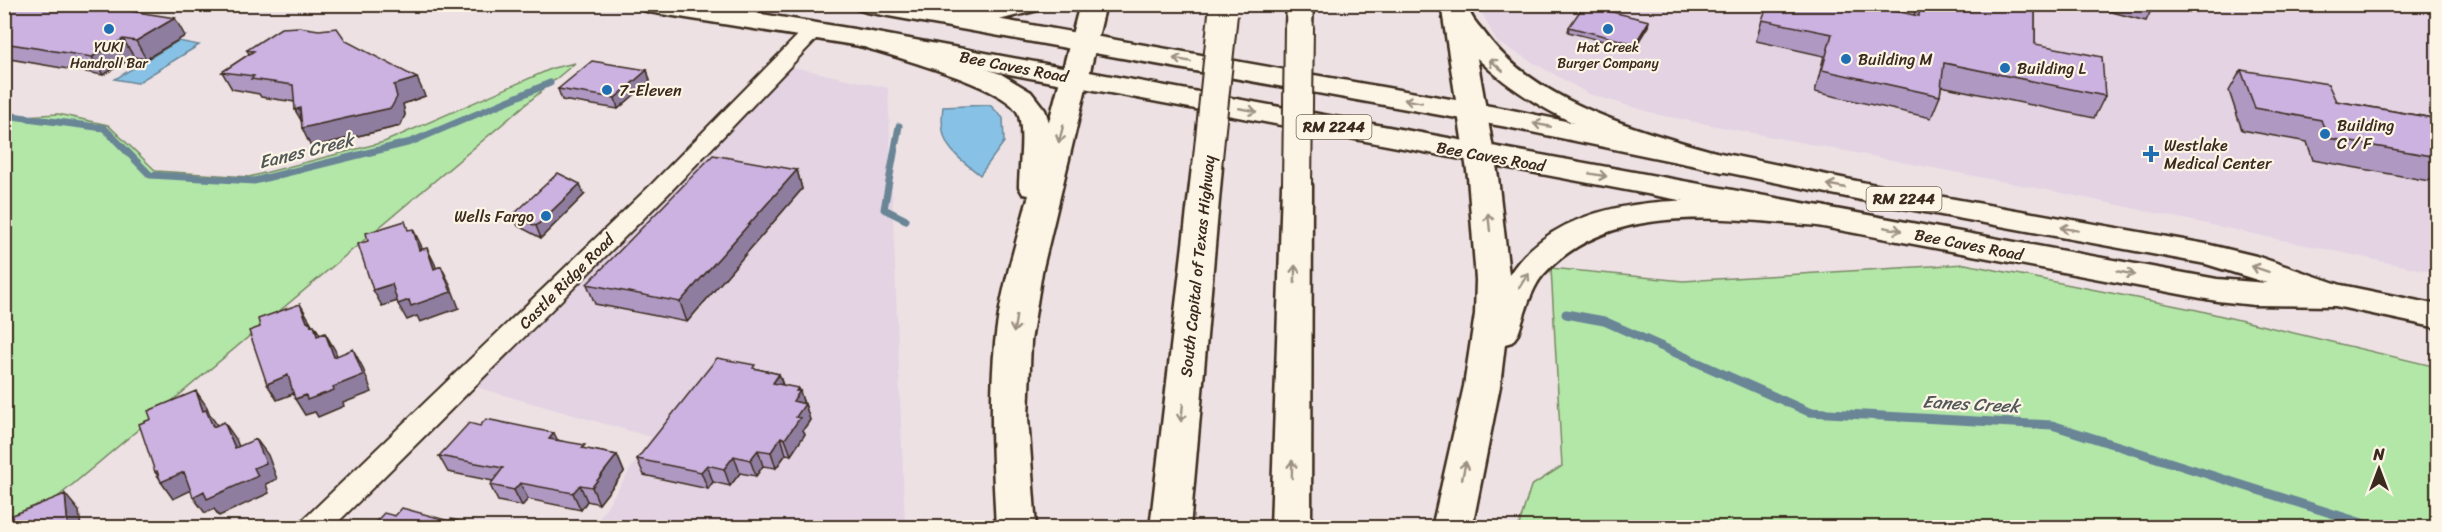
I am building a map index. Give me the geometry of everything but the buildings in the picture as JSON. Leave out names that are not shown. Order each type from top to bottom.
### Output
[{"type":"main road","name":"Bee Caves Road","points":[[649,4],[866,39],[2217,290],[2254,294],[2335,295]]},
{"type":"main road","points":[[764,4],[807,12],[814,20],[814,30],[837,22],[859,20],[975,40],[1005,42],[1043,35]]},
{"type":"main road","name":"Bee Caves Road","points":[[866,4],[1471,111],[1871,193],[2206,254],[2244,263],[2335,295],[2438,316]]},
{"type":"main road","points":[[929,15],[995,13],[1033,4]]},
{"type":"main road","points":[[1016,528],[1009,418],[1010,378],[1018,305],[1093,4]]},
{"type":"main road","points":[[1452,528],[1484,372],[1492,314],[1493,280],[1489,218],[1454,5]]},
{"type":"main road","points":[[1454,5],[1465,27],[1485,54],[1527,88],[1602,123],[1675,150],[1722,163]]},
{"type":"main road","name":"South Capital of Texas Highway","points":[[1170,528],[1223,9]]},
{"type":"main road","points":[[1291,528],[1300,16]]},
{"type":"main road","points":[[866,39],[991,80],[1013,92],[1026,104],[1035,124],[1034,240]]},
{"type":"main road","points":[[1484,372],[1522,282],[1539,260],[1577,234],[1628,216],[1673,210],[1822,216]]},
{"type":"street","name":"Castle Ridge Road","points":[[313,528],[660,189],[814,30]]},
{"type":"shaded area","name":"Westlake Medical Center","points":[[1478,5],[2437,5],[2437,273],[2067,194],[1660,115],[1589,94],[1497,42]]},
{"type":"shaded area","points":[[779,64],[888,88],[905,527],[594,527],[651,437],[462,383]]},
{"type":"green space","points":[[575,63],[22,527],[5,528],[5,117],[58,114],[108,125],[156,171],[249,177],[384,142],[553,68]]},
{"type":"green space","points":[[1965,264],[2197,310],[2437,367],[2437,527],[1518,528],[1531,486],[1562,466],[1551,268],[1683,281]]},
{"type":"water","points":[[178,41],[199,45],[137,83],[115,79]]},
{"type":"water","points":[[990,105],[1003,118],[1004,142],[980,175],[955,154],[945,140],[943,107]]},
{"type":"waterway","name":"Eanes Creek","points":[[4,115],[104,128],[150,175],[254,181],[411,142],[550,83]]},
{"type":"waterway","name":"Eanes Creek","points":[[899,126],[884,209],[906,220]]},
{"type":"waterway","name":"Eanes Creek","points":[[1566,314],[1604,321],[1809,412],[2052,425],[2378,528]]},
{"type":"place","name":"YUKI Handroll Bar","points":[[109,29]]},
{"type":"place","name":"Hat Creek Burger Company","points":[[1608,29]]},
{"type":"place","name":"Building M","points":[[1846,59]]},
{"type":"place","name":"Building L","points":[[2005,68]]},
{"type":"place","name":"7-Eleven","points":[[607,90]]},
{"type":"place","name":"Building C / F","points":[[2325,134]]},
{"type":"place","name":"Westlake Medical Center","points":[[2151,154]]},
{"type":"place","name":"Wells Fargo","points":[[546,216]]}]
